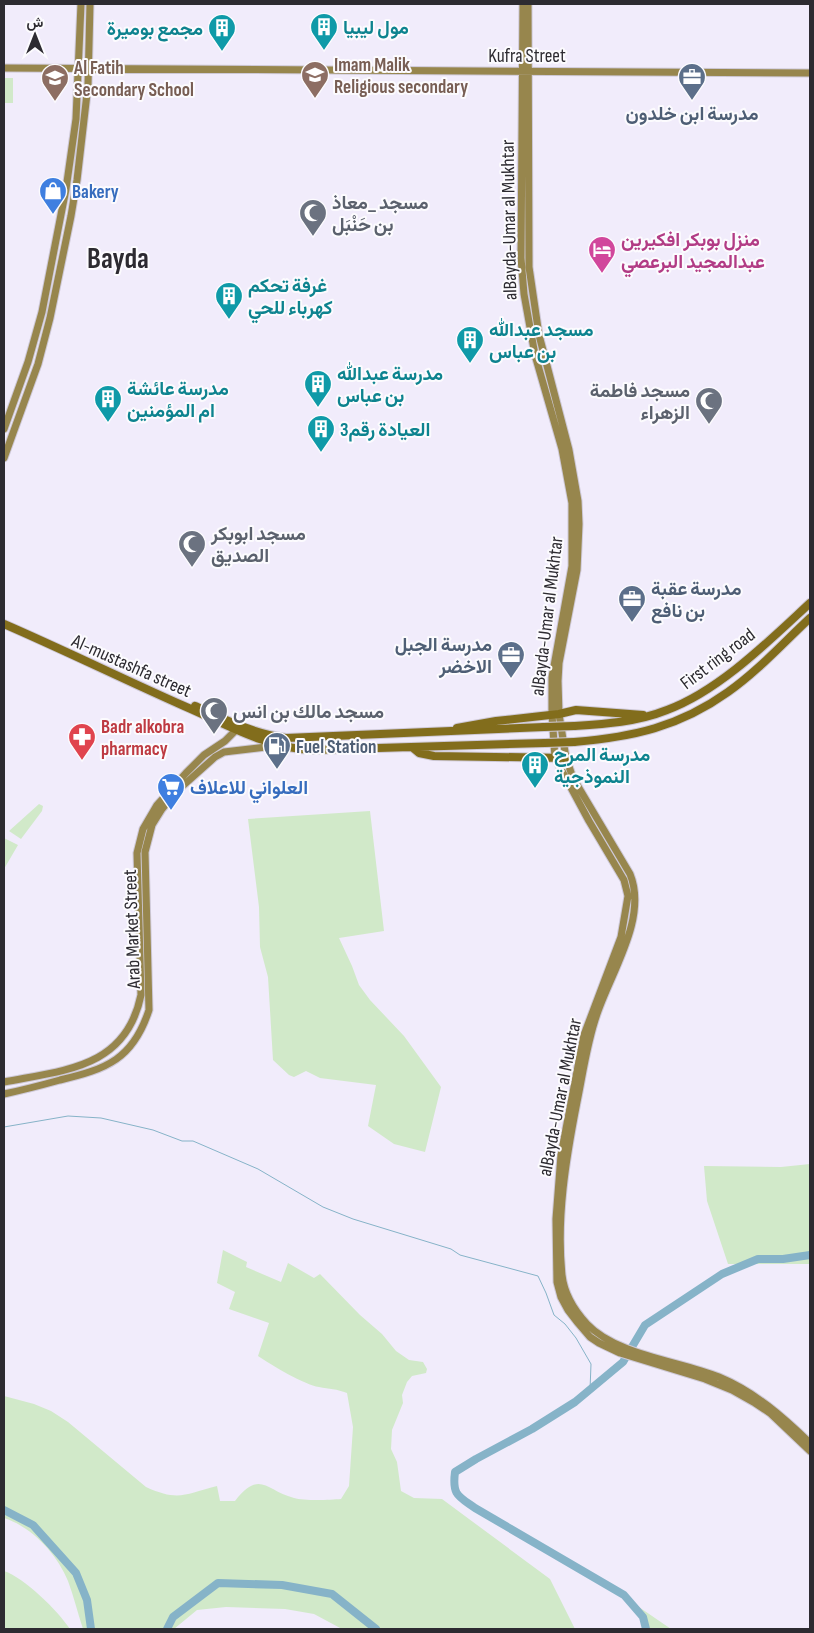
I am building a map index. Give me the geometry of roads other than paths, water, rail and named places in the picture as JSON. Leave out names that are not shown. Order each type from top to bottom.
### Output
[{"type":"main road","points":[[4,429],[28,362],[46,295],[66,189],[76,119],[81,4]]},
{"type":"main road","points":[[4,458],[38,364],[50,318],[77,180],[89,68],[90,4]]},
{"type":"main road","name":"alBayda-Umar al Mukhtar","points":[[522,4],[531,195],[528,248],[532,297],[543,355],[569,450],[578,501],[579,549],[559,664],[555,714],[555,758],[624,880],[628,896],[620,937],[584,1036],[564,1150],[559,1210],[562,1275],[573,1307],[587,1325],[604,1338],[622,1350],[719,1377],[768,1406],[810,1443]]},
{"type":"main road","name":"alBayda-Umar al Mukhtar","points":[[528,4],[525,71],[518,121],[521,258],[524,294],[535,354],[569,482],[573,526],[571,589]]},
{"type":"main road","name":"Kufra Street","points":[[4,68],[810,73]]},
{"type":"main road","name":"First ring road","points":[[544,727],[606,724],[631,720],[667,710],[704,692],[745,660],[810,603]]},
{"type":"main road","name":"First ring road","points":[[545,743],[606,739],[638,734],[682,719],[729,691],[810,618]]},
{"type":"main road","name":"Al-mustashfa street","points":[[4,619],[129,677],[246,728],[274,737],[439,733],[544,727]]},
{"type":"main road","name":"Al-mustashfa street","points":[[4,624],[236,730],[287,748],[312,750],[545,743]]},
{"type":"main road","points":[[439,733],[471,724],[576,710],[648,716]]},
{"type":"main road","name":"alBayda-Umar al Mukhtar","points":[[555,714],[573,778],[630,874],[635,890],[634,912],[628,936],[597,1014],[564,1150]]},
{"type":"main road","points":[[4,1082],[80,1066],[97,1060],[116,1045],[132,1024],[141,995],[137,853],[143,829],[163,797],[198,761],[220,745],[236,730],[246,728]]},
{"type":"main road","points":[[381,735],[382,748]]},
{"type":"main road","name":"Arab Market Street","points":[[4,1094],[99,1070],[120,1057],[137,1038],[149,1010],[144,856],[145,845],[152,825],[162,809],[178,791],[215,757],[224,752],[266,748],[275,745]]},
{"type":"main road","points":[[412,748],[419,753],[434,756],[566,758]]},
{"type":"main road","name":"alBayda-Umar al Mukhtar","points":[[638,1355],[705,1379],[739,1394],[770,1413],[810,1451]]},
{"type":"waterway","points":[[4,1127],[68,1116],[101,1118],[153,1130],[182,1141],[193,1141],[258,1169],[323,1207],[353,1219],[451,1249],[460,1255],[538,1276],[554,1315],[565,1324],[576,1338],[591,1364],[590,1390]]},
{"type":"waterway","points":[[646,1629],[643,1617],[624,1595],[475,1508],[460,1497],[454,1486],[455,1472],[532,1429],[575,1402],[623,1362],[645,1325],[722,1274],[758,1259],[783,1259],[810,1255]]},
{"type":"waterway","points":[[4,1510],[33,1525],[76,1573],[87,1600],[91,1629]]},
{"type":"waterway","points":[[167,1629],[173,1617],[218,1583],[282,1585],[332,1594],[376,1629]]},
{"type":"place","name":"مول ليبيا","points":[[324,51]]},
{"type":"place","name":"مجمع بوميرة","points":[[222,52]]},
{"type":"place","name":"Imam Malik Religious secondary","points":[[315,99]]},
{"type":"place","name":"مدرسة ابن خلدون","points":[[692,101]]},
{"type":"place","name":"Al Fatih Secondary School","points":[[55,102]]},
{"type":"place","name":"Bakery","points":[[53,215]]},
{"type":"place","name":"مسجد _معاذ بن حَنْبَل","points":[[313,237]]},
{"type":"place","name":"منزل بوبكر افكيرين عبدالمجيد البرعصي","points":[[602,274]]},
{"type":"place","name":"غرفة تحكم كهرباء للحي","points":[[229,320]]},
{"type":"place","name":"مسجد عبدالله بن عباس","points":[[470,364]]},
{"type":"place","name":"مدرسة عبدالله بن عباس","points":[[318,408]]},
{"type":"place","name":"مدرسة عائشة ام المؤمنين","points":[[108,423]]},
{"type":"place","name":"مسجد فاطمة الزهراء","points":[[709,425]]},
{"type":"place","name":"3العيادة رقم","points":[[321,453]]},
{"type":"place","name":"مسجد ابوبكر الصديق","points":[[192,568]]},
{"type":"place","name":"مدرسة عقبة بن نافع","points":[[632,623]]},
{"type":"place","name":"مدرسة الجبل الاخضر","points":[[511,679]]},
{"type":"place","name":"مسجد مالك بن انس","points":[[214,735]]},
{"type":"place","name":"Badr alkobra pharmacy","points":[[82,761]]},
{"type":"place","name":"Fuel Station","points":[[277,770]]},
{"type":"place","name":"مدرسة المرح النموذجية","points":[[535,789]]},
{"type":"place","name":"العلواني للاعلاف","points":[[171,811]]},
{"type":"district","name":"Bayda","points":[[118,258]]}]
